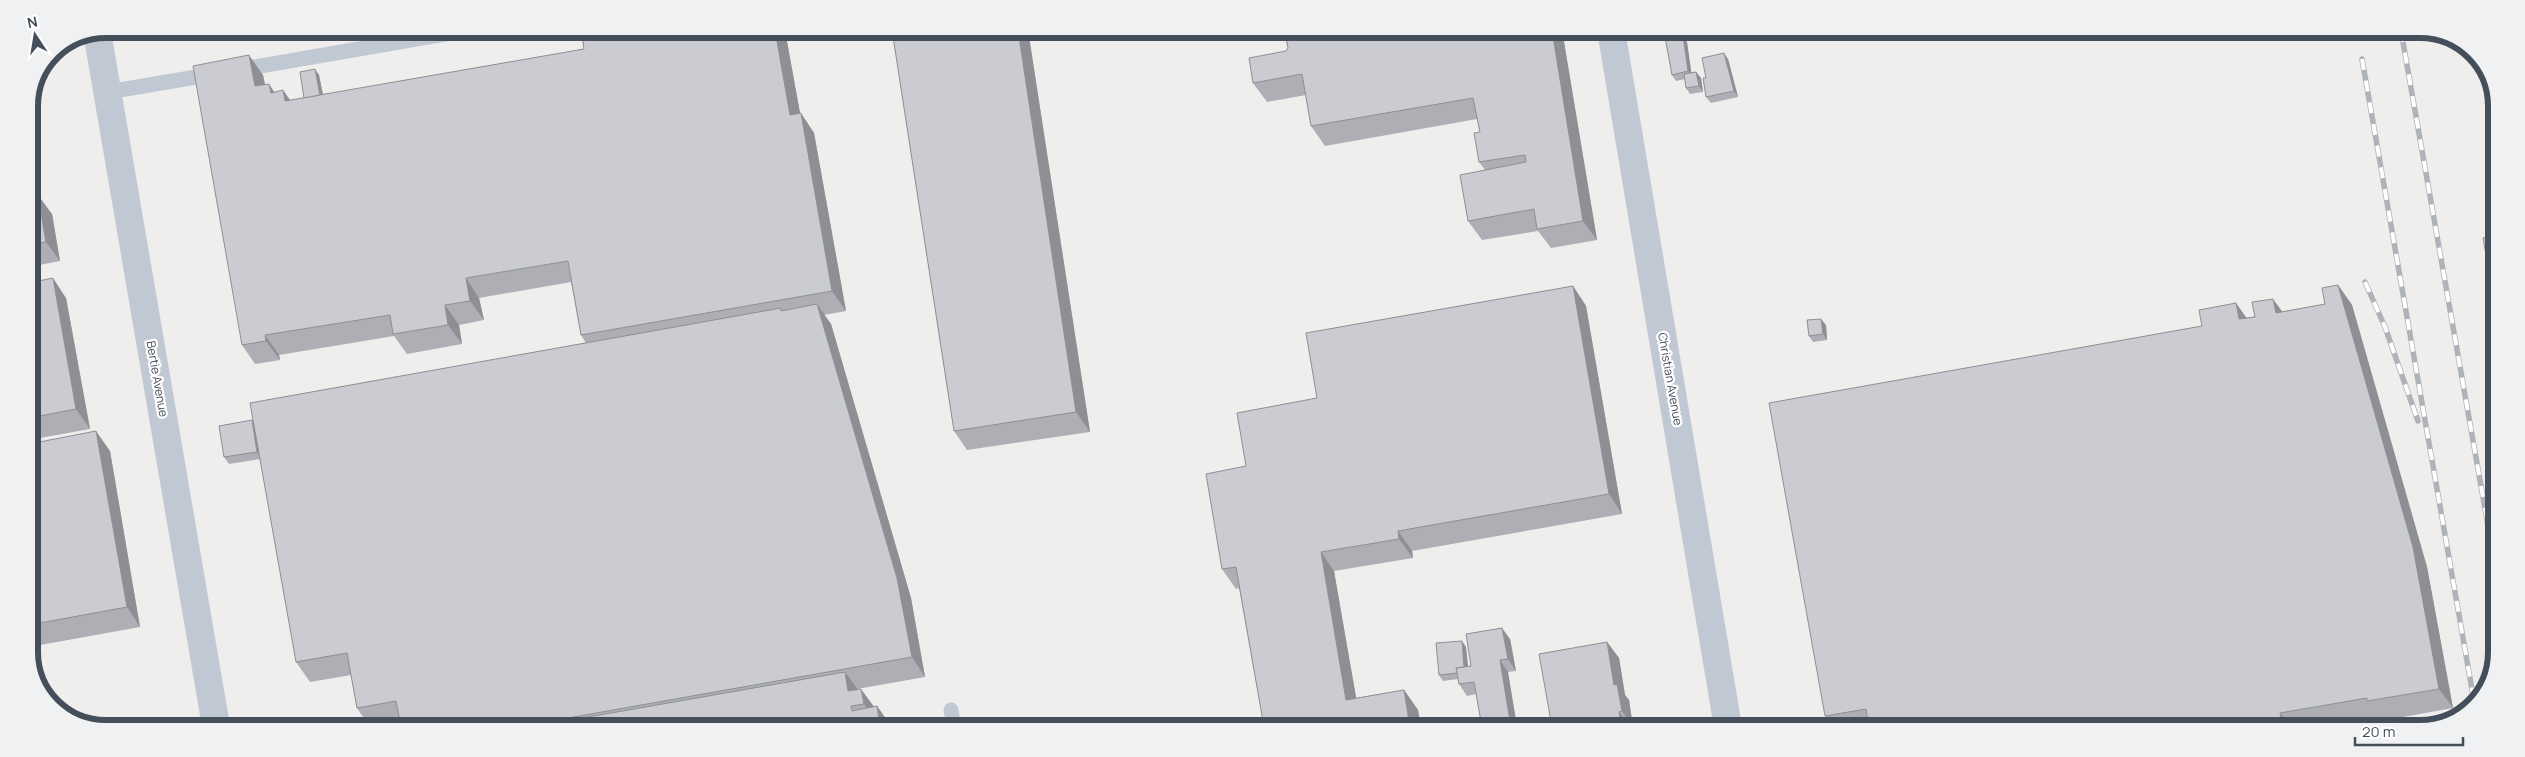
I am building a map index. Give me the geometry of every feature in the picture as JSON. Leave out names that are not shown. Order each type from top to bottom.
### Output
[{"type":"street","name":"Christian Avenue","points":[[1612,38],[1726,719]]},
{"type":"street","name":"Bertie Avenue","points":[[98,39],[215,719]]},
{"type":"lane","points":[[108,92],[422,38]]},
{"type":"lane","points":[[951,710],[953,719]]},
{"type":"building","points":[[582,38],[776,38],[790,115],[801,113],[832,291],[581,335],[568,261],[466,278],[470,301],[445,305],[448,325],[393,334],[390,315],[265,335],[266,341],[242,345],[193,66],[249,55],[255,86],[269,84],[271,93],[283,90],[285,101],[584,49]]},
{"type":"building","points":[[893,38],[1019,38],[1076,412],[954,431]]},
{"type":"building","points":[[1286,38],[1553,38],[1583,221],[1537,229],[1534,209],[1468,221],[1460,175],[1526,162],[1525,155],[1479,162],[1474,133],[1480,132],[1473,98],[1311,126],[1302,74],[1253,83],[1249,58],[1286,51],[1288,48]]},
{"type":"building","points":[[1665,38],[1683,38],[1688,71],[1672,75]]},
{"type":"building","points":[[1724,53],[1734,91],[1706,97],[1703,78],[1706,78],[1702,58]]},
{"type":"building","points":[[315,69],[320,95],[304,98],[300,72]]},
{"type":"building","points":[[1696,72],[1699,86],[1686,88],[1684,74]]},
{"type":"building","points":[[38,195],[46,242],[38,243]]},
{"type":"building","points":[[2487,237],[2487,262],[2483,238]]},
{"type":"building","points":[[53,278],[76,409],[38,416],[38,281]]},
{"type":"building","points":[[2338,285],[2413,547],[2439,689],[2367,701],[2367,698],[2280,713],[2281,719],[1868,719],[1866,709],[1825,716],[1769,403],[2202,326],[2199,310],[2236,303],[2239,319],[2255,317],[2252,302],[2273,299],[2276,313],[2325,304],[2322,288]]},
{"type":"building","points":[[1573,286],[1609,494],[1398,531],[1399,539],[1321,552],[1346,700],[1404,690],[1409,719],[1263,719],[1236,567],[1222,569],[1206,474],[1246,466],[1237,413],[1317,398],[1306,333]]},
{"type":"building","points":[[817,304],[897,578],[912,657],[562,719],[400,719],[396,701],[357,708],[347,653],[296,662],[250,403],[781,308],[781,311]]},
{"type":"building","points":[[1821,319],[1823,334],[1809,336],[1807,320]]},
{"type":"building","points":[[252,420],[257,452],[224,457],[219,426]]},
{"type":"building","points":[[96,431],[127,607],[38,623],[38,442]]},
{"type":"building","points":[[1502,628],[1508,659],[1500,660],[1510,719],[1481,719],[1474,682],[1459,684],[1456,668],[1471,666],[1466,634]]},
{"type":"building","points":[[1462,641],[1464,667],[1456,668],[1457,673],[1439,675],[1436,643]]},
{"type":"building","points":[[1607,642],[1614,685],[1617,684],[1622,711],[1619,712],[1620,719],[1551,719],[1539,654]]},
{"type":"building","points":[[845,672],[848,691],[861,689],[864,704],[851,706],[852,711],[877,706],[879,719],[577,719]]},
{"type":"railway","points":[[2402,38],[2488,525]]},
{"type":"railway","points":[[2362,59],[2473,694]]},
{"type":"railway","points":[[2365,282],[2385,327],[2418,421]]}]
